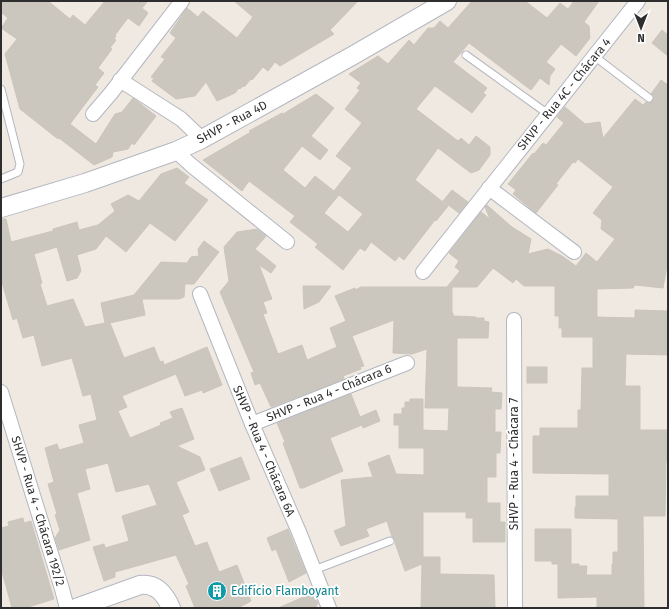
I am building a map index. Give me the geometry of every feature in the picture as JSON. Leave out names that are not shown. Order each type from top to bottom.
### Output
[{"type":"street","points":[[93,114],[182,1]]},
{"type":"street","name":"SHVP - Rua 4D","points":[[1,208],[85,183],[176,151],[202,139],[352,56],[447,1]]},
{"type":"street","name":"SHVP - Rua 4C - Chácara 4","points":[[422,272],[638,1]]},
{"type":"street","points":[[120,80],[180,119],[202,139]]},
{"type":"street","points":[[176,151],[191,165],[287,242]]},
{"type":"street","points":[[489,188],[574,252]]},
{"type":"street","name":"SHVP - Rua 4 - Chácara 6A","points":[[200,294],[252,424],[299,532],[329,608]]},
{"type":"street","name":"SHVP - Rua 4 - Chácara 7","points":[[514,320],[515,608]]},
{"type":"street","name":"SHVP - Rua 4 - Chácara 6","points":[[252,424],[407,363]]},
{"type":"street","name":"SHVP - Rua 4 - Chácara 192/2","points":[[1,392],[67,608]]},
{"type":"street","points":[[76,608],[140,585],[148,584],[162,592],[171,608]]},
{"type":"lane","points":[[466,55],[548,114]]},
{"type":"lane","points":[[594,56],[648,98]]},
{"type":"lane","points":[[1,89],[20,164],[18,172],[1,179]]},
{"type":"lane","points":[[314,570],[390,542]]},
{"type":"building","points":[[1,1],[48,1],[70,19],[73,15],[85,25],[105,1],[148,1],[142,8],[148,13],[139,26],[128,18],[115,35],[116,36],[114,39],[116,40],[110,48],[112,49],[98,68],[104,73],[95,85],[98,87],[70,124],[96,144],[115,114],[122,112],[133,98],[156,116],[134,145],[132,143],[128,149],[113,152],[112,157],[94,165],[20,109],[5,54],[17,39],[1,28],[8,18],[1,12]]},
{"type":"building","points":[[234,1],[358,1],[330,30],[334,34],[280,66],[275,62],[268,71],[263,67],[244,87],[239,88],[235,93],[217,101],[206,82],[195,96],[176,99],[152,81],[154,78],[151,77],[165,59],[161,57],[176,38],[170,33],[187,8],[198,17],[203,11],[237,38],[253,17]]},
{"type":"building","points":[[472,1],[525,1],[547,18],[560,3],[568,9],[574,1],[599,1],[584,22],[589,26],[590,38],[576,56],[561,44],[546,62],[555,69],[550,76],[549,85],[540,78],[531,90],[469,43],[453,62],[487,88],[483,93],[486,95],[472,113],[435,86],[416,109],[458,141],[461,138],[469,145],[476,136],[490,147],[490,155],[479,170],[471,173],[438,148],[415,180],[448,206],[436,221],[435,220],[404,260],[399,256],[395,261],[371,242],[365,251],[360,248],[343,270],[315,247],[318,244],[290,222],[295,216],[249,181],[242,191],[203,160],[251,132],[249,131],[282,113],[283,114],[316,94],[334,108],[311,136],[328,150],[320,160],[302,146],[283,170],[305,188],[315,176],[339,195],[324,213],[348,232],[363,214],[334,191],[352,168],[336,156],[362,123],[345,109],[360,90],[357,88],[361,83],[349,74],[378,56],[388,64],[409,40],[414,45],[428,28],[434,28],[440,21],[448,28]]},
{"type":"building","points":[[662,30],[668,35],[668,56],[652,43]]},
{"type":"building","points":[[661,80],[668,85],[668,260],[663,288],[635,285],[633,288],[597,289],[597,317],[635,318],[635,310],[668,311],[668,355],[626,354],[625,386],[640,386],[640,430],[668,430],[665,516],[643,516],[644,608],[597,608],[597,597],[558,598],[558,564],[552,564],[552,561],[535,561],[535,529],[571,529],[571,564],[587,566],[586,575],[612,575],[613,552],[618,552],[618,519],[575,518],[576,496],[609,496],[609,474],[533,473],[533,436],[540,436],[540,428],[578,428],[578,410],[581,410],[582,368],[593,368],[593,337],[562,337],[562,328],[559,328],[559,316],[555,316],[555,286],[524,286],[516,279],[513,283],[493,268],[477,287],[447,287],[460,271],[455,267],[459,261],[449,253],[481,212],[490,219],[485,207],[487,205],[512,227],[531,239],[528,254],[548,249],[562,256],[576,266],[586,253],[597,262],[615,239],[601,229],[602,220],[593,213],[613,187],[578,159],[575,163],[573,162],[556,184],[558,185],[536,213],[513,194],[516,190],[508,184],[533,153],[534,154],[543,143],[546,145],[564,123],[557,117],[565,107],[585,124],[600,122],[603,138],[635,99],[643,105],[646,102],[649,103],[653,101],[654,96],[651,94]]},
{"type":"building","points":[[177,168],[189,177],[184,183],[208,200],[175,241],[150,223],[126,252],[106,236],[96,249],[77,255],[81,271],[77,278],[67,281],[57,247],[34,254],[42,283],[40,284],[47,306],[73,299],[85,327],[105,323],[101,303],[134,295],[161,262],[187,263],[191,257],[199,256],[198,249],[204,241],[219,252],[194,284],[185,284],[184,297],[179,299],[142,299],[145,315],[110,323],[124,358],[154,347],[160,362],[163,361],[164,365],[207,347],[222,385],[203,393],[202,390],[185,396],[176,374],[122,396],[127,407],[118,411],[130,438],[161,425],[160,423],[173,418],[170,412],[182,408],[194,439],[177,446],[200,457],[205,470],[176,482],[189,512],[182,515],[195,546],[207,542],[219,572],[237,565],[251,601],[238,608],[195,608],[186,586],[189,584],[176,555],[115,572],[115,577],[104,581],[93,547],[104,544],[105,548],[129,541],[122,516],[157,505],[149,484],[116,492],[108,463],[85,469],[90,489],[77,493],[90,540],[59,550],[55,538],[60,530],[48,484],[54,482],[45,448],[57,444],[59,450],[84,443],[79,425],[97,420],[91,394],[83,396],[72,358],[42,366],[34,335],[23,338],[17,318],[13,320],[1,279],[1,219],[6,219],[11,242],[53,231],[53,229],[77,222],[79,230],[98,225],[115,211],[111,204],[128,195],[139,201],[161,174]]},
{"type":"building","points":[[452,190],[468,202],[459,213],[443,201]]},
{"type":"building","points":[[257,229],[266,236],[255,249],[276,266],[271,273],[259,265],[272,299],[263,302],[267,313],[263,314],[278,354],[302,345],[307,360],[337,347],[330,328],[346,321],[335,296],[361,287],[452,287],[453,316],[484,318],[484,321],[489,322],[488,338],[457,338],[457,387],[492,388],[491,392],[502,393],[501,409],[495,409],[495,432],[501,432],[500,453],[496,453],[496,477],[487,477],[487,503],[500,503],[500,522],[505,522],[505,542],[473,542],[473,518],[466,518],[466,512],[423,512],[423,557],[440,557],[440,574],[494,575],[495,608],[421,608],[422,564],[405,571],[387,521],[366,529],[369,536],[341,546],[334,531],[346,526],[341,480],[373,477],[368,463],[389,455],[396,474],[424,475],[424,448],[399,448],[399,425],[394,425],[394,414],[402,414],[402,408],[405,408],[405,402],[410,402],[410,399],[423,399],[423,430],[448,431],[449,408],[425,408],[427,349],[412,354],[393,353],[394,320],[352,336],[364,366],[360,367],[361,369],[343,376],[344,379],[271,407],[260,383],[255,385],[251,373],[254,372],[220,292],[229,281],[224,247],[237,232]]},
{"type":"building","points":[[303,286],[331,286],[319,302],[304,309]]},
{"type":"building","points":[[527,367],[547,367],[547,383],[527,383]]},
{"type":"building","points":[[351,394],[360,417],[376,410],[380,421],[363,428],[362,425],[330,438],[343,471],[300,488],[283,443],[285,442],[277,423]]},
{"type":"building","points":[[241,457],[250,479],[219,491],[210,469]]},
{"type":"building","points":[[23,518],[24,523],[31,521],[54,599],[25,608],[12,608],[1,568],[1,528],[9,526],[8,522]]},
{"type":"building","points":[[288,529],[306,573],[289,582],[276,549],[272,551],[267,538]]},
{"type":"building","points":[[313,593],[318,604],[316,605],[317,608],[278,608]]},
{"type":"place","name":"Edifício Flamboyant","points":[[217,591]]}]
